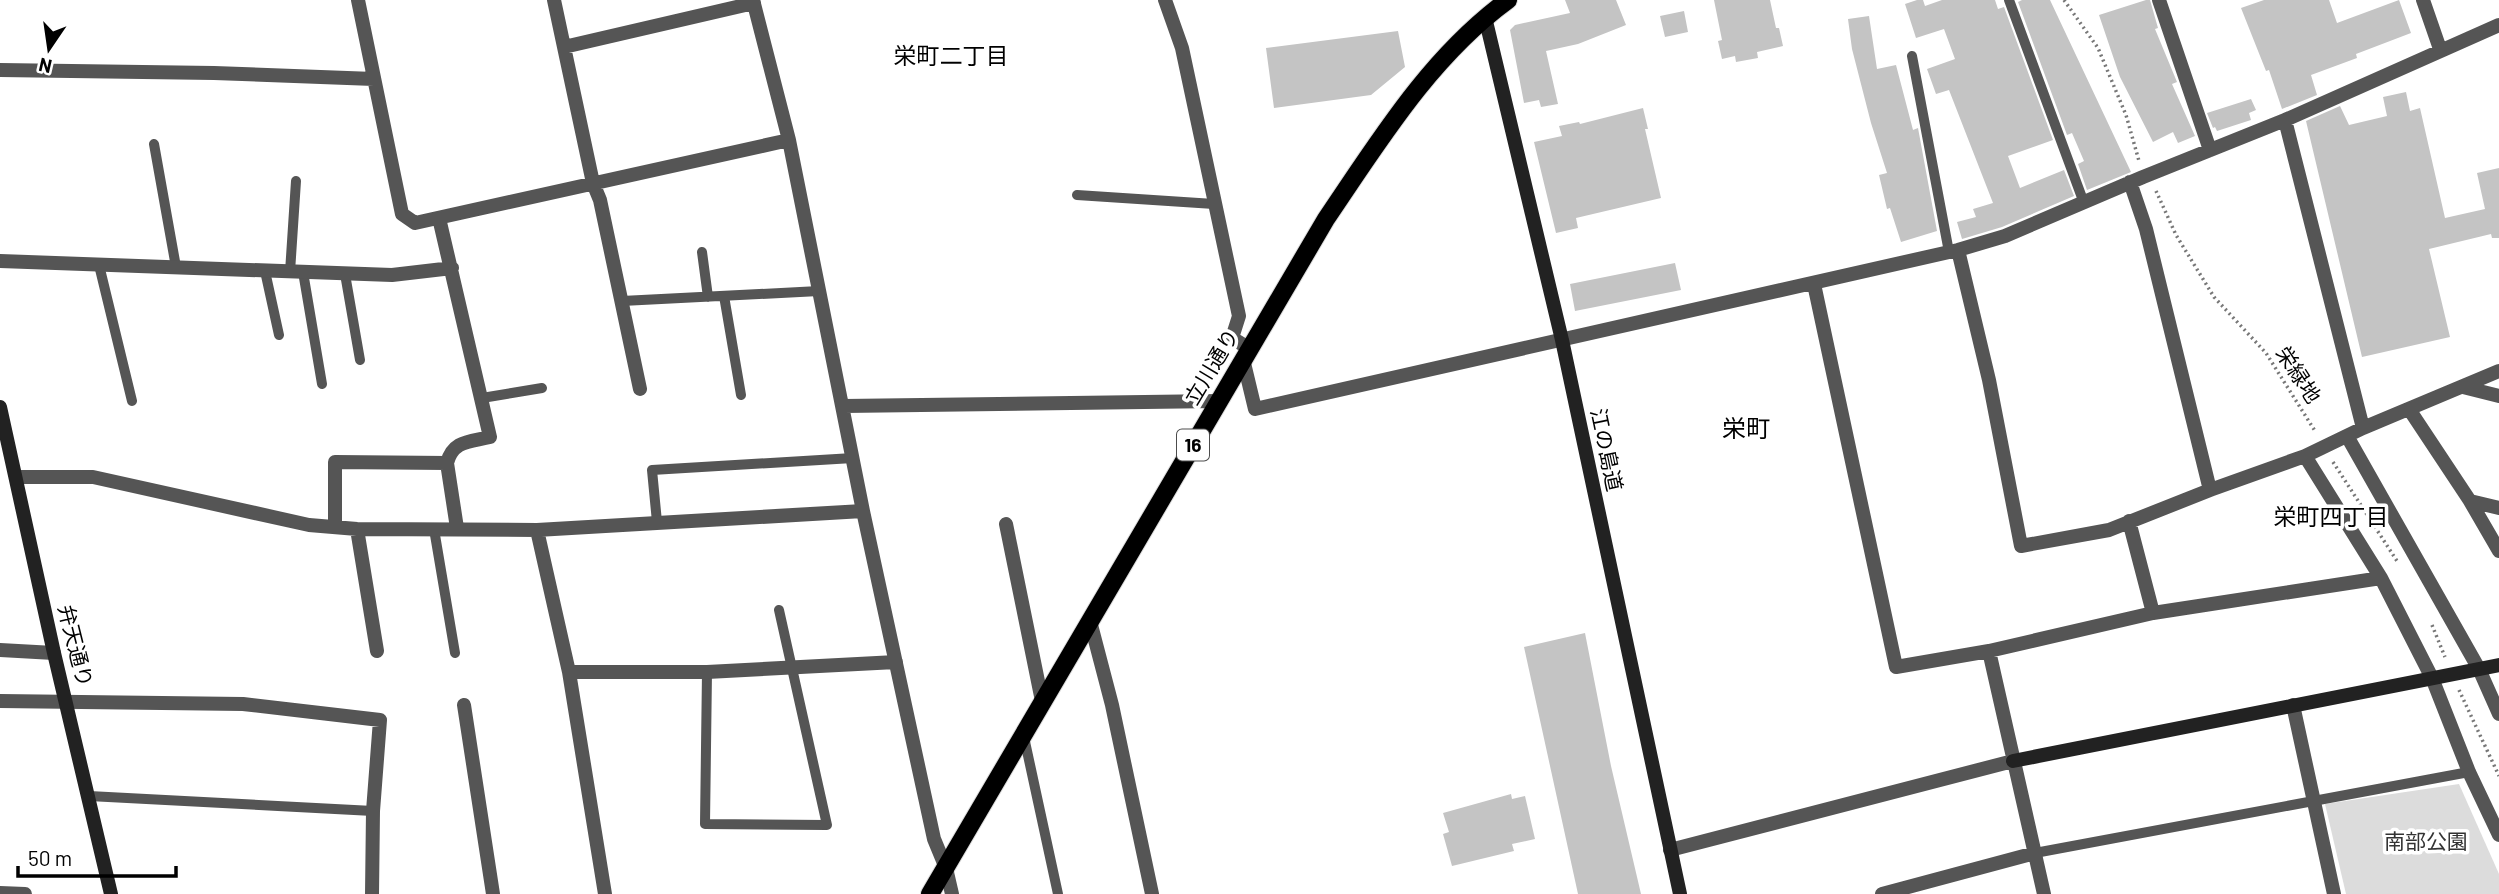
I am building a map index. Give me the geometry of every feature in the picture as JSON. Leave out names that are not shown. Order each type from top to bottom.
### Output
[{"type":"main road","name":"立川通り","points":[[930,894],[1326,219],[1376,145],[1448,52],[1486,8],[1508,0]]},
{"type":"street","points":[[359,0],[402,214],[415,223],[789,140]]},
{"type":"street","points":[[554,0],[640,388]]},
{"type":"street","points":[[1165,0],[1182,48],[1239,316],[1232,338],[1246,354],[1255,410],[1814,284],[2005,236],[2285,120],[2499,25]]},
{"type":"street","points":[[2159,0],[2210,150]]},
{"type":"street","points":[[2423,0],[2440,49]]},
{"type":"street","points":[[564,47],[754,1],[789,140],[863,512],[934,839],[946,867],[952,894]]},
{"type":"street","name":"江の島道","points":[[1486,8],[1562,341],[1680,894]]},
{"type":"street","points":[[0,70],[214,73],[374,79]]},
{"type":"street","points":[[2285,120],[2363,428]]},
{"type":"street","points":[[2136,180],[2210,489]]},
{"type":"street","points":[[439,218],[490,437],[456,445],[449,453],[447,463],[457,528]]},
{"type":"street","points":[[1953,251],[1989,380],[2021,546],[2109,530],[2210,489],[2305,456],[2363,428],[2499,371]]},
{"type":"street","points":[[0,261],[392,275],[452,268]]},
{"type":"street","points":[[1814,284],[1896,667],[1989,651],[2153,613],[2381,578]]},
{"type":"street","points":[[2463,387],[2499,396]]},
{"type":"street","points":[[844,406],[1218,401]]},
{"type":"street","name":"弁天通り","points":[[0,407],[111,894]]},
{"type":"street","points":[[2409,409],[2470,501],[2499,551]]},
{"type":"street","points":[[2347,436],[2479,669],[2499,714]]},
{"type":"street","points":[[2305,456],[2381,578],[2432,678],[2469,772],[2499,835]]},
{"type":"street","points":[[335,527],[335,462],[447,463]]},
{"type":"street","points":[[16,477],[93,477],[309,525],[357,529],[537,530],[863,512]]},
{"type":"street","points":[[2470,501],[2499,508]]},
{"type":"street","points":[[2129,521],[2153,613]]},
{"type":"street","points":[[1006,524],[1042,701]]},
{"type":"street","points":[[357,529],[377,651]]},
{"type":"street","points":[[537,530],[569,672],[605,894]]},
{"type":"street","points":[[1090,621],[1112,705],[1152,894]]},
{"type":"street","points":[[0,650],[54,653]]},
{"type":"street","points":[[1989,651],[2044,894]]},
{"type":"street","points":[[569,672],[707,672],[896,662]]},
{"type":"street","points":[[1670,850],[2013,761],[2499,665]]},
{"type":"street","points":[[0,701],[243,704],[380,720],[373,811],[372,894]]},
{"type":"street","points":[[464,705],[493,894]]},
{"type":"street","points":[[2293,705],[2333,894]]},
{"type":"street","points":[[1882,894],[2035,853]]},
{"type":"street","points":[[0,893],[25,894]]},
{"type":"lane","points":[[2008,0],[2084,203]]},
{"type":"lane","points":[[1912,56],[1953,251]]},
{"type":"lane","points":[[154,144],[176,267]]},
{"type":"lane","points":[[296,181],[296,272],[322,384]]},
{"type":"lane","points":[[1077,195],[1214,204]]},
{"type":"lane","points":[[702,252],[708,297]]},
{"type":"lane","points":[[99,265],[132,401]]},
{"type":"lane","points":[[265,271],[279,335]]},
{"type":"lane","points":[[345,274],[360,360]]},
{"type":"lane","points":[[622,301],[819,291]]},
{"type":"lane","points":[[724,296],[741,396]]},
{"type":"lane","points":[[482,398],[541,388]]},
{"type":"lane","points":[[657,522],[652,470],[853,458]]},
{"type":"lane","points":[[434,529],[455,653]]},
{"type":"lane","points":[[707,672],[705,824],[827,825],[779,610]]},
{"type":"lane","points":[[1023,734],[1058,894]]},
{"type":"lane","points":[[2035,853],[2469,772]]},
{"type":"lane","points":[[89,796],[373,811]]},
{"type":"path","name":"栄緑地","points":[[2064,0],[2098,48],[2126,114],[2136,180],[2152,183],[2176,235],[2214,297],[2266,353],[2399,564]]},
{"type":"path","points":[[2429,616],[2452,676],[2499,776]]},
{"type":"green space","name":"南部公園","points":[[2459,784],[2499,874],[2499,894],[2346,894],[2325,804]]},
{"type":"building","points":[[1565,0],[1616,0],[1626,25],[1578,44],[1546,51],[1558,104],[1541,107],[1539,100],[1524,103],[1510,30],[1515,25],[1570,13]]},
{"type":"building","points":[[1714,0],[1770,0],[1783,46],[1757,52],[1758,58],[1736,62],[1735,56],[1722,59],[1718,41],[1722,40]]},
{"type":"building","points":[[1923,0],[1925,6],[1942,0],[1995,0],[1998,9],[2004,7],[2053,140],[2008,156],[2020,188],[2064,170],[2074,196],[2002,227],[1962,239],[1957,222],[1976,217],[1973,209],[1993,203],[1949,90],[1936,94],[1927,69],[1955,59],[1944,29],[1916,38],[1905,4]]},
{"type":"building","points":[[2050,0],[2131,172],[2087,190],[2078,164],[2084,161],[2072,133],[2067,135],[2018,2]]},
{"type":"building","points":[[2150,0],[2158,28],[2155,29],[2177,82],[2172,84],[2195,136],[2178,143],[2173,132],[2153,142],[2120,77],[2099,15]]},
{"type":"building","points":[[2264,0],[2329,0],[2337,23],[2399,0],[2411,33],[2356,54],[2357,58],[2311,75],[2317,95],[2282,109],[2269,70],[2266,71],[2241,8]]},
{"type":"building","points":[[1684,11],[1688,32],[1665,37],[1660,16]]},
{"type":"building","points":[[1869,16],[1877,69],[1896,65],[1913,130],[1918,128],[1937,231],[1901,242],[1890,208],[1887,209],[1879,175],[1887,173],[1852,49],[1848,19]]},
{"type":"building","points":[[1398,31],[1405,67],[1371,95],[1274,108],[1266,48]]},
{"type":"building","points":[[2406,92],[2410,111],[2420,108],[2445,218],[2485,209],[2477,173],[2499,168],[2499,238],[2492,238],[2491,234],[2429,249],[2450,337],[2362,357],[2306,121],[2340,106],[2349,125],[2387,116],[2383,97]]},
{"type":"building","points":[[2251,99],[2256,110],[2249,113],[2251,120],[2217,131],[2213,128],[2207,113]]},
{"type":"building","points":[[1643,108],[1648,129],[1645,129],[1661,198],[1576,218],[1578,228],[1556,233],[1534,142],[1562,136],[1559,126],[1580,124]]},
{"type":"building","points":[[1675,263],[1681,290],[1575,311],[1570,284]]},
{"type":"building","points":[[1585,633],[1611,766],[1641,894],[1578,894],[1524,647]]},
{"type":"building","points":[[1511,794],[1512,799],[1525,796],[1535,839],[1512,844],[1514,851],[1452,866],[1443,834],[1449,832],[1443,813]]},
{"type":"district","name":"栄町二丁目","points":[[951,56]]},
{"type":"district","name":"栄町","points":[[1746,429]]},
{"type":"district","name":"栄町四丁目","points":[[2331,517]]}]
